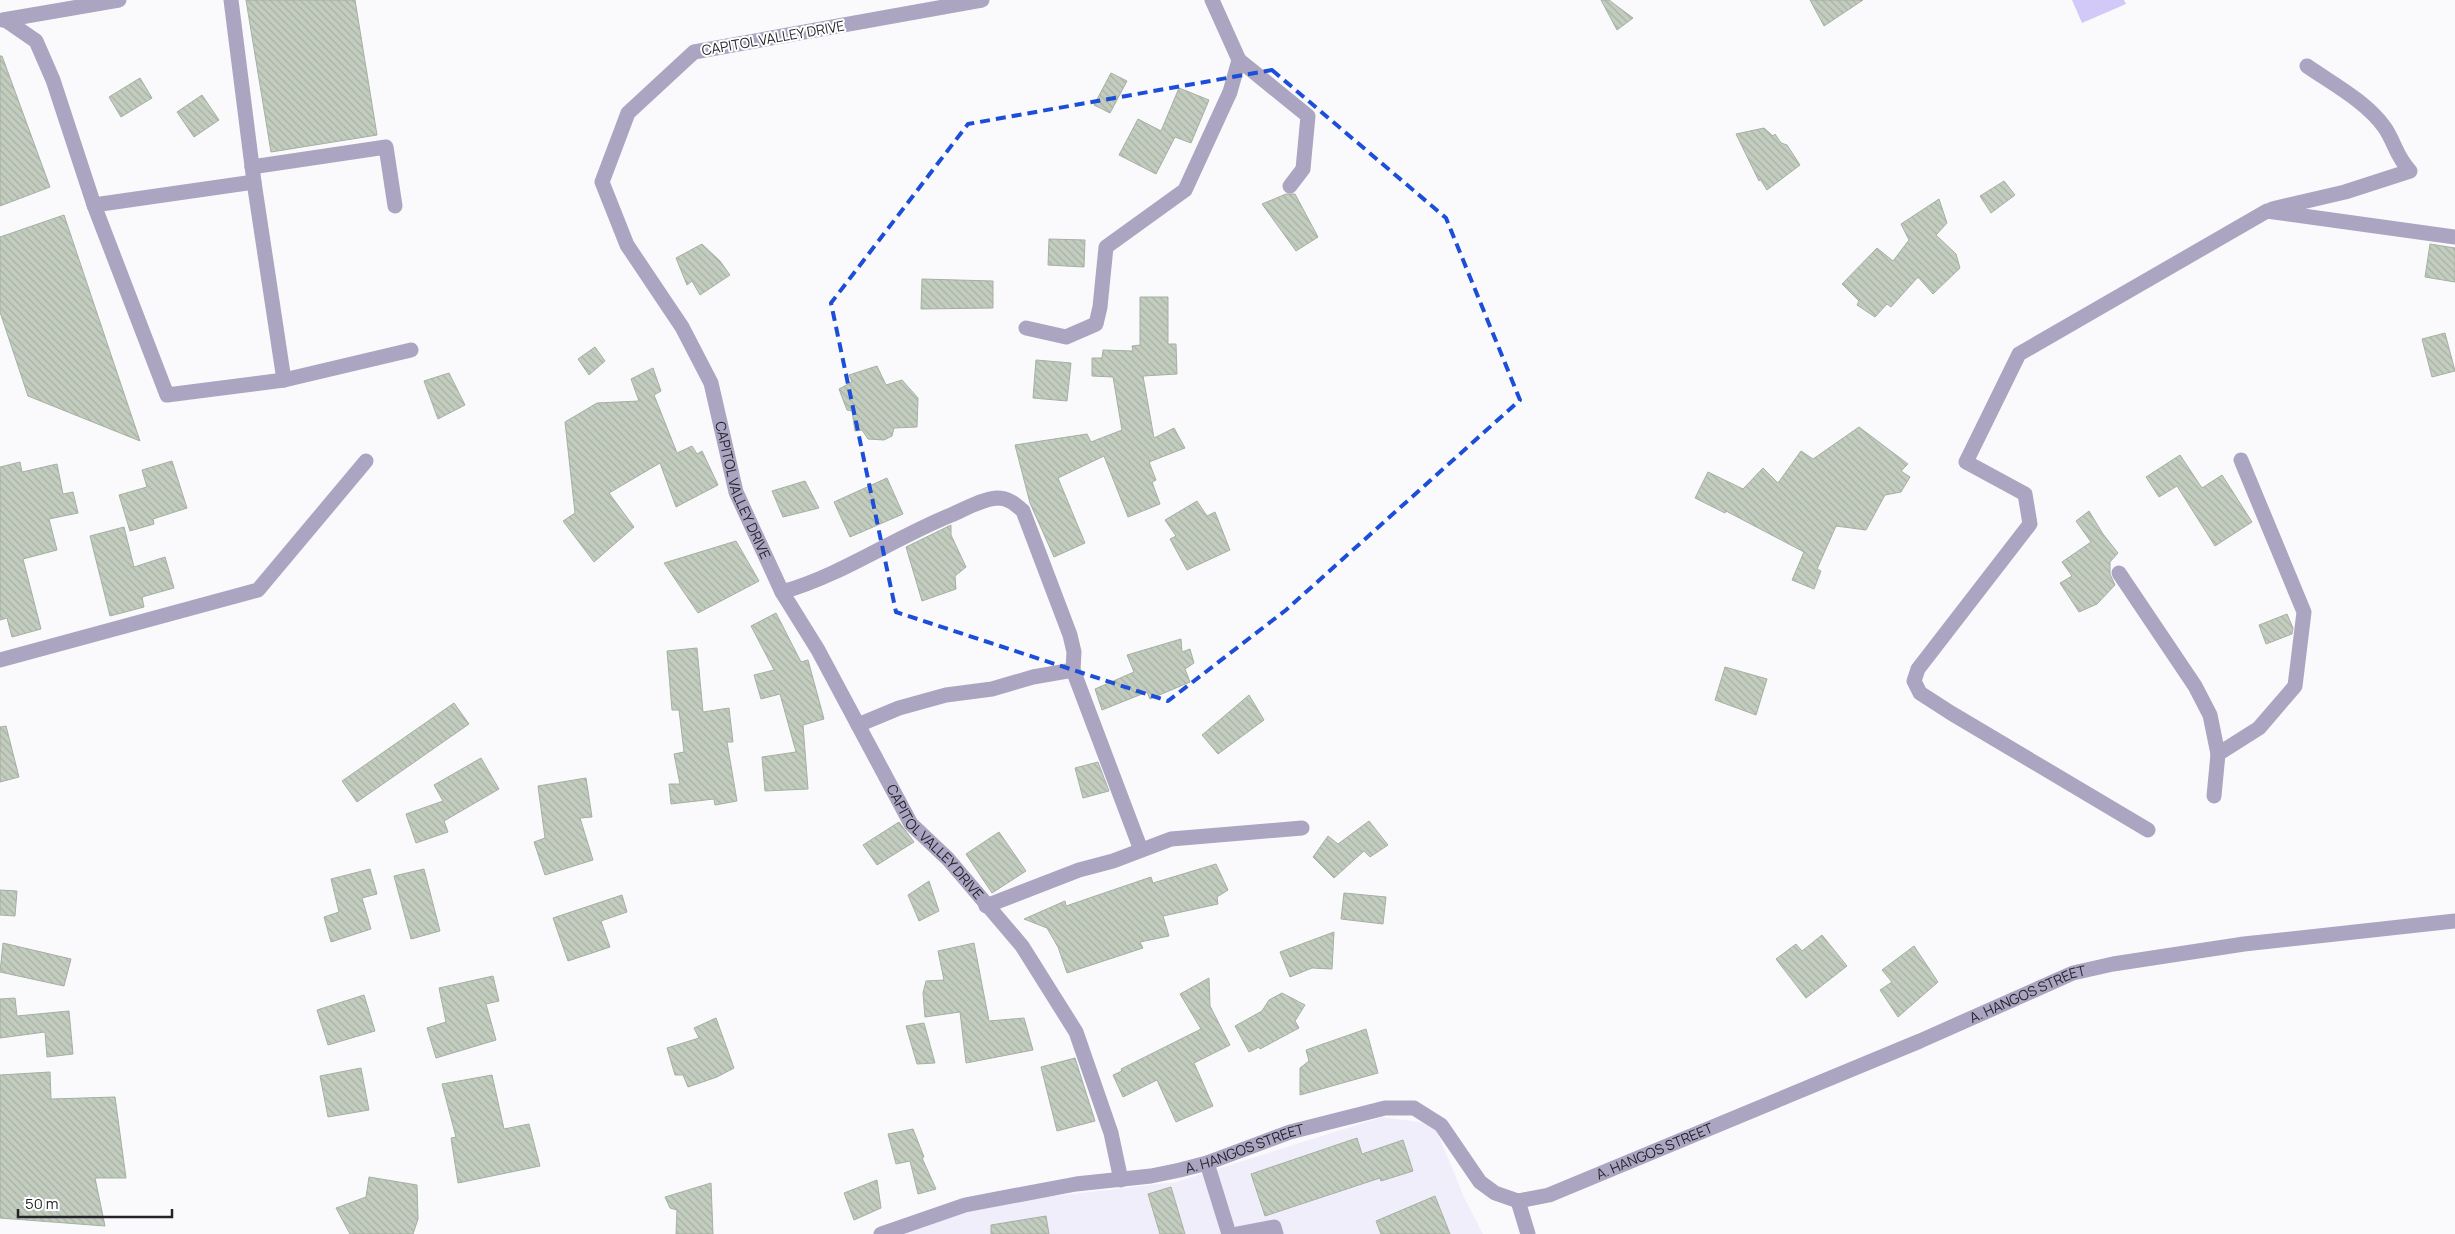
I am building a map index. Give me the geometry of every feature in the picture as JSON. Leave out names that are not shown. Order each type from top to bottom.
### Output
[{"type":"street","points":[[4,20],[119,0]]},
{"type":"street","points":[[231,0],[253,174],[284,380]]},
{"type":"street","name":"CAPITOL VALLEY DRIVE","points":[[982,0],[694,52],[628,113],[602,182],[627,245],[682,327],[711,382],[736,492],[782,592],[818,650],[911,824],[948,859],[986,906],[1022,946],[1076,1032],[1110,1133],[1121,1180]]},
{"type":"street","points":[[1212,0],[1239,60],[1308,116],[1303,169],[1290,186]]},
{"type":"street","points":[[4,20],[36,41],[53,80],[94,205],[168,395],[284,380],[411,350]]},
{"type":"street","points":[[1026,328],[1066,337],[1096,324],[1100,307],[1106,247],[1185,190],[1230,92],[1239,60]]},
{"type":"street","points":[[2148,830],[1951,713],[1920,693],[1914,681],[1918,669],[2030,524],[2025,494],[1966,462],[2019,354],[2266,211],[2344,192],[2410,171],[2399,160],[2385,128],[2359,102],[2307,66]]},
{"type":"street","points":[[94,205],[386,147],[396,206]]},
{"type":"street","points":[[2266,211],[2455,237]]},
{"type":"street","points":[[2218,754],[2259,728],[2296,686],[2304,612],[2241,460]]},
{"type":"street","points":[[0,660],[258,590],[366,461]]},
{"type":"street","points":[[782,592],[813,584],[927,525],[983,501],[997,498],[1008,499],[1023,511],[1058,600],[1074,652],[1073,670],[1141,850]]},
{"type":"street","points":[[2119,572],[2195,686],[2210,715],[2218,754],[2214,796]]},
{"type":"street","points":[[858,725],[899,708],[946,695],[992,689],[1033,677],[1073,670]]},
{"type":"street","points":[[986,906],[1080,870],[1171,839],[1302,828]]},
{"type":"street","name":"A. HANGOS STREET","points":[[881,1234],[965,1205],[1076,1184],[1151,1176],[1207,1163],[1290,1132],[1385,1108],[1414,1108],[1441,1125],[1480,1182],[1495,1193],[1518,1201],[1549,1195],[1904,1048],[2073,973],[2113,964],[2244,944],[2455,921]]},
{"type":"street","points":[[1207,1163],[1229,1234]]},
{"type":"street","points":[[1518,1201],[1528,1234]]},
{"type":"street","points":[[1238,1234],[1274,1226],[1276,1234]]},
{"type":"highlighted area","points":[[1272,70],[1446,218],[1520,400],[1286,610],[1168,701],[896,612],[831,303],[968,124]]},
{"type":"shaded area","points":[[2072,0],[2124,0],[2126,4],[2082,23]]},
{"type":"shaded area","points":[[1382,1117],[1434,1124],[1464,1197],[1483,1234],[906,1234],[985,1204],[1176,1182]]},
{"type":"building","points":[[246,0],[355,0],[377,135],[271,152]]},
{"type":"building","points":[[1601,0],[1609,0],[1633,18],[1617,30]]},
{"type":"building","points":[[1810,0],[1863,0],[1824,26]]},
{"type":"building","points":[[0,56],[2,56],[50,187],[0,206]]},
{"type":"building","points":[[1111,73],[1127,81],[1110,113],[1094,105]]},
{"type":"building","points":[[140,78],[152,98],[121,117],[109,97]]},
{"type":"building","points":[[1179,88],[1209,100],[1191,143],[1175,137],[1156,174],[1119,155],[1138,119],[1161,131]]},
{"type":"building","points":[[202,95],[219,120],[194,137],[177,112]]},
{"type":"building","points":[[1764,128],[1773,136],[1775,134],[1781,143],[1787,145],[1800,165],[1767,190],[1760,179],[1759,181],[1736,134]]},
{"type":"building","points":[[2004,181],[2015,195],[1991,213],[1980,196]]},
{"type":"building","points":[[1286,194],[1295,194],[1318,237],[1296,251],[1262,204]]},
{"type":"building","points":[[1939,199],[1947,223],[1936,235],[1956,254],[1960,268],[1933,294],[1918,277],[1891,307],[1887,304],[1875,317],[1857,305],[1859,301],[1842,284],[1877,248],[1893,261],[1909,240],[1901,224]]},
{"type":"building","points":[[64,215],[140,441],[28,396],[0,312],[0,237]]},
{"type":"building","points":[[1049,239],[1085,240],[1084,267],[1048,265]]},
{"type":"building","points":[[702,244],[720,261],[730,275],[700,295],[692,281],[687,285],[676,258]]},
{"type":"building","points":[[2430,244],[2455,248],[2455,282],[2425,277]]},
{"type":"building","points":[[922,279],[993,281],[993,308],[921,309]]},
{"type":"building","points":[[1140,297],[1168,297],[1168,344],[1176,344],[1177,374],[1143,376],[1154,438],[1174,428],[1185,448],[1149,462],[1156,480],[1152,482],[1160,504],[1128,517],[1104,456],[1058,478],[1085,543],[1054,557],[1030,503],[1015,445],[1087,434],[1091,442],[1122,430],[1113,377],[1092,376],[1092,358],[1102,358],[1103,350],[1133,351],[1132,346],[1140,345]]},
{"type":"building","points":[[2445,333],[2455,371],[2432,377],[2422,339]]},
{"type":"building","points":[[595,347],[605,361],[589,375],[578,359]]},
{"type":"building","points":[[1036,360],[1071,363],[1067,401],[1033,398]]},
{"type":"building","points":[[877,366],[886,385],[902,380],[918,398],[917,427],[894,428],[892,436],[884,440],[868,439],[862,430],[855,431],[852,411],[847,410],[839,389],[852,382],[849,375]]},
{"type":"building","points":[[653,368],[661,391],[654,395],[677,453],[692,446],[697,454],[702,451],[718,485],[676,507],[660,463],[609,493],[634,527],[594,562],[563,521],[575,513],[565,422],[597,403],[639,401],[631,379]]},
{"type":"building","points":[[449,373],[465,405],[438,419],[424,381]]},
{"type":"building","points":[[1859,427],[1908,464],[1901,471],[1910,477],[1901,492],[1885,495],[1866,530],[1836,526],[1817,569],[1821,571],[1814,589],[1792,580],[1804,552],[1726,511],[1725,513],[1695,498],[1708,472],[1743,489],[1763,468],[1778,483],[1801,451],[1813,459]]},
{"type":"building","points":[[2180,455],[2202,488],[2222,475],[2252,522],[2215,546],[2177,486],[2159,497],[2146,477]]},
{"type":"building","points":[[172,461],[187,508],[153,519],[154,524],[130,531],[119,495],[147,487],[142,470]]},
{"type":"building","points":[[20,462],[22,472],[57,464],[63,494],[73,492],[78,513],[49,519],[57,550],[23,559],[41,629],[12,637],[7,618],[0,620],[0,467]]},
{"type":"building","points":[[887,478],[903,514],[850,537],[834,502]]},
{"type":"building","points":[[805,481],[819,508],[783,517],[772,491]]},
{"type":"building","points":[[1197,501],[1207,516],[1215,512],[1230,550],[1187,570],[1170,539],[1176,536],[1165,520]]},
{"type":"building","points":[[2089,511],[2103,534],[2118,553],[2110,562],[2110,574],[2115,585],[2097,604],[2079,612],[2060,583],[2072,576],[2062,562],[2091,542],[2076,521]]},
{"type":"building","points":[[951,525],[951,535],[966,567],[955,576],[956,589],[922,601],[906,547]]},
{"type":"building","points":[[124,527],[134,567],[165,557],[174,588],[142,597],[144,607],[110,616],[90,536]]},
{"type":"building","points":[[736,541],[759,581],[698,613],[664,563]]},
{"type":"building","points":[[776,613],[801,662],[808,660],[824,719],[803,725],[808,789],[765,791],[762,757],[796,752],[780,694],[761,699],[754,675],[774,670],[751,626]]},
{"type":"building","points":[[2287,614],[2293,628],[2292,634],[2266,644],[2259,625]]},
{"type":"building","points":[[1181,639],[1182,652],[1190,649],[1194,663],[1185,669],[1190,682],[1150,699],[1147,692],[1102,710],[1095,689],[1134,672],[1127,655]]},
{"type":"building","points":[[697,648],[703,712],[729,708],[733,742],[727,742],[737,801],[715,805],[714,799],[671,804],[669,784],[680,784],[674,754],[684,752],[679,710],[672,710],[667,651]]},
{"type":"building","points":[[1725,667],[1767,679],[1756,715],[1715,700]]},
{"type":"building","points":[[1249,695],[1264,720],[1218,754],[1202,735]]},
{"type":"building","points":[[454,703],[469,724],[357,802],[342,781]]},
{"type":"building","points":[[6,726],[19,777],[0,782],[0,727]]},
{"type":"building","points":[[481,758],[499,789],[444,821],[448,832],[416,843],[406,814],[443,801],[434,785]]},
{"type":"building","points":[[1098,762],[1109,791],[1083,798],[1075,768]]},
{"type":"building","points":[[586,778],[592,817],[580,818],[593,860],[545,875],[534,842],[545,838],[538,786]]},
{"type":"building","points":[[1369,821],[1388,845],[1370,857],[1364,851],[1334,878],[1313,857],[1328,836],[1338,844]]},
{"type":"building","points":[[899,822],[914,842],[877,865],[863,845]]},
{"type":"building","points":[[999,832],[1026,871],[992,893],[966,854]]},
{"type":"building","points":[[1216,864],[1228,890],[1217,897],[1218,904],[1163,916],[1169,936],[1140,942],[1143,948],[1067,973],[1058,947],[1047,928],[1024,919],[1065,901],[1066,906],[1151,877],[1153,883]]},
{"type":"building","points":[[370,869],[377,894],[362,898],[371,929],[331,942],[324,917],[339,912],[331,879]]},
{"type":"building","points":[[424,869],[440,931],[411,939],[394,876]]},
{"type":"building","points":[[929,881],[939,911],[919,921],[908,895]]},
{"type":"building","points":[[0,890],[17,891],[15,916],[0,915]]},
{"type":"building","points":[[1344,893],[1386,897],[1383,924],[1341,919]]},
{"type":"building","points":[[622,895],[627,912],[601,921],[610,947],[568,961],[553,918]]},
{"type":"building","points":[[1334,932],[1332,969],[1312,968],[1290,977],[1280,952]]},
{"type":"building","points":[[1822,935],[1847,966],[1806,998],[1776,959],[1796,944],[1802,951]]},
{"type":"building","points":[[3,943],[71,959],[64,986],[0,972]]},
{"type":"building","points":[[974,943],[989,1021],[1024,1018],[1033,1050],[966,1063],[960,1012],[925,1017],[923,993],[926,981],[944,980],[938,951]]},
{"type":"building","points":[[1914,946],[1938,982],[1898,1017],[1880,990],[1892,982],[1882,970]]},
{"type":"building","points":[[493,976],[499,1001],[486,1004],[496,1040],[436,1058],[427,1028],[446,1022],[439,988]]},
{"type":"building","points":[[1209,978],[1210,1006],[1230,1045],[1194,1063],[1213,1106],[1176,1122],[1157,1080],[1123,1097],[1113,1075],[1122,1071],[1121,1069],[1201,1029],[1180,994]]},
{"type":"building","points":[[1282,993],[1305,1005],[1295,1021],[1299,1028],[1260,1049],[1259,1047],[1249,1052],[1235,1026],[1262,1011],[1269,1000]]},
{"type":"building","points":[[364,995],[375,1031],[328,1045],[317,1010]]},
{"type":"building","points":[[15,998],[17,1016],[69,1011],[73,1054],[47,1057],[45,1032],[0,1038],[0,999]]},
{"type":"building","points":[[716,1018],[734,1068],[717,1077],[688,1087],[683,1075],[675,1075],[667,1048],[699,1038],[694,1028]]},
{"type":"building","points":[[924,1023],[935,1063],[917,1064],[906,1026]]},
{"type":"building","points":[[1366,1029],[1378,1073],[1300,1095],[1300,1068],[1309,1061],[1306,1050]]},
{"type":"building","points":[[1075,1058],[1095,1121],[1057,1131],[1041,1067]]},
{"type":"building","points":[[361,1068],[369,1110],[328,1117],[320,1076]]},
{"type":"building","points":[[50,1072],[51,1099],[115,1097],[126,1178],[95,1178],[105,1226],[0,1218],[0,1075]]},
{"type":"building","points":[[492,1075],[504,1129],[529,1124],[540,1166],[458,1183],[451,1138],[456,1137],[442,1084]]},
{"type":"building","points":[[913,1129],[924,1157],[922,1158],[936,1189],[918,1194],[910,1161],[896,1164],[888,1134]]},
{"type":"building","points":[[1357,1138],[1362,1154],[1403,1140],[1413,1171],[1381,1181],[1380,1178],[1265,1216],[1251,1174]]},
{"type":"building","points":[[369,1177],[417,1185],[418,1219],[413,1234],[350,1234],[336,1208],[366,1197]]},
{"type":"building","points":[[877,1180],[881,1208],[854,1220],[844,1193]]},
{"type":"building","points":[[711,1183],[713,1234],[676,1234],[677,1210],[670,1208],[665,1197]]},
{"type":"building","points":[[1171,1187],[1185,1234],[1160,1234],[1148,1194]]},
{"type":"building","points":[[1435,1196],[1450,1234],[1381,1234],[1376,1221]]},
{"type":"building","points":[[1046,1216],[1049,1234],[991,1234],[991,1225]]}]
